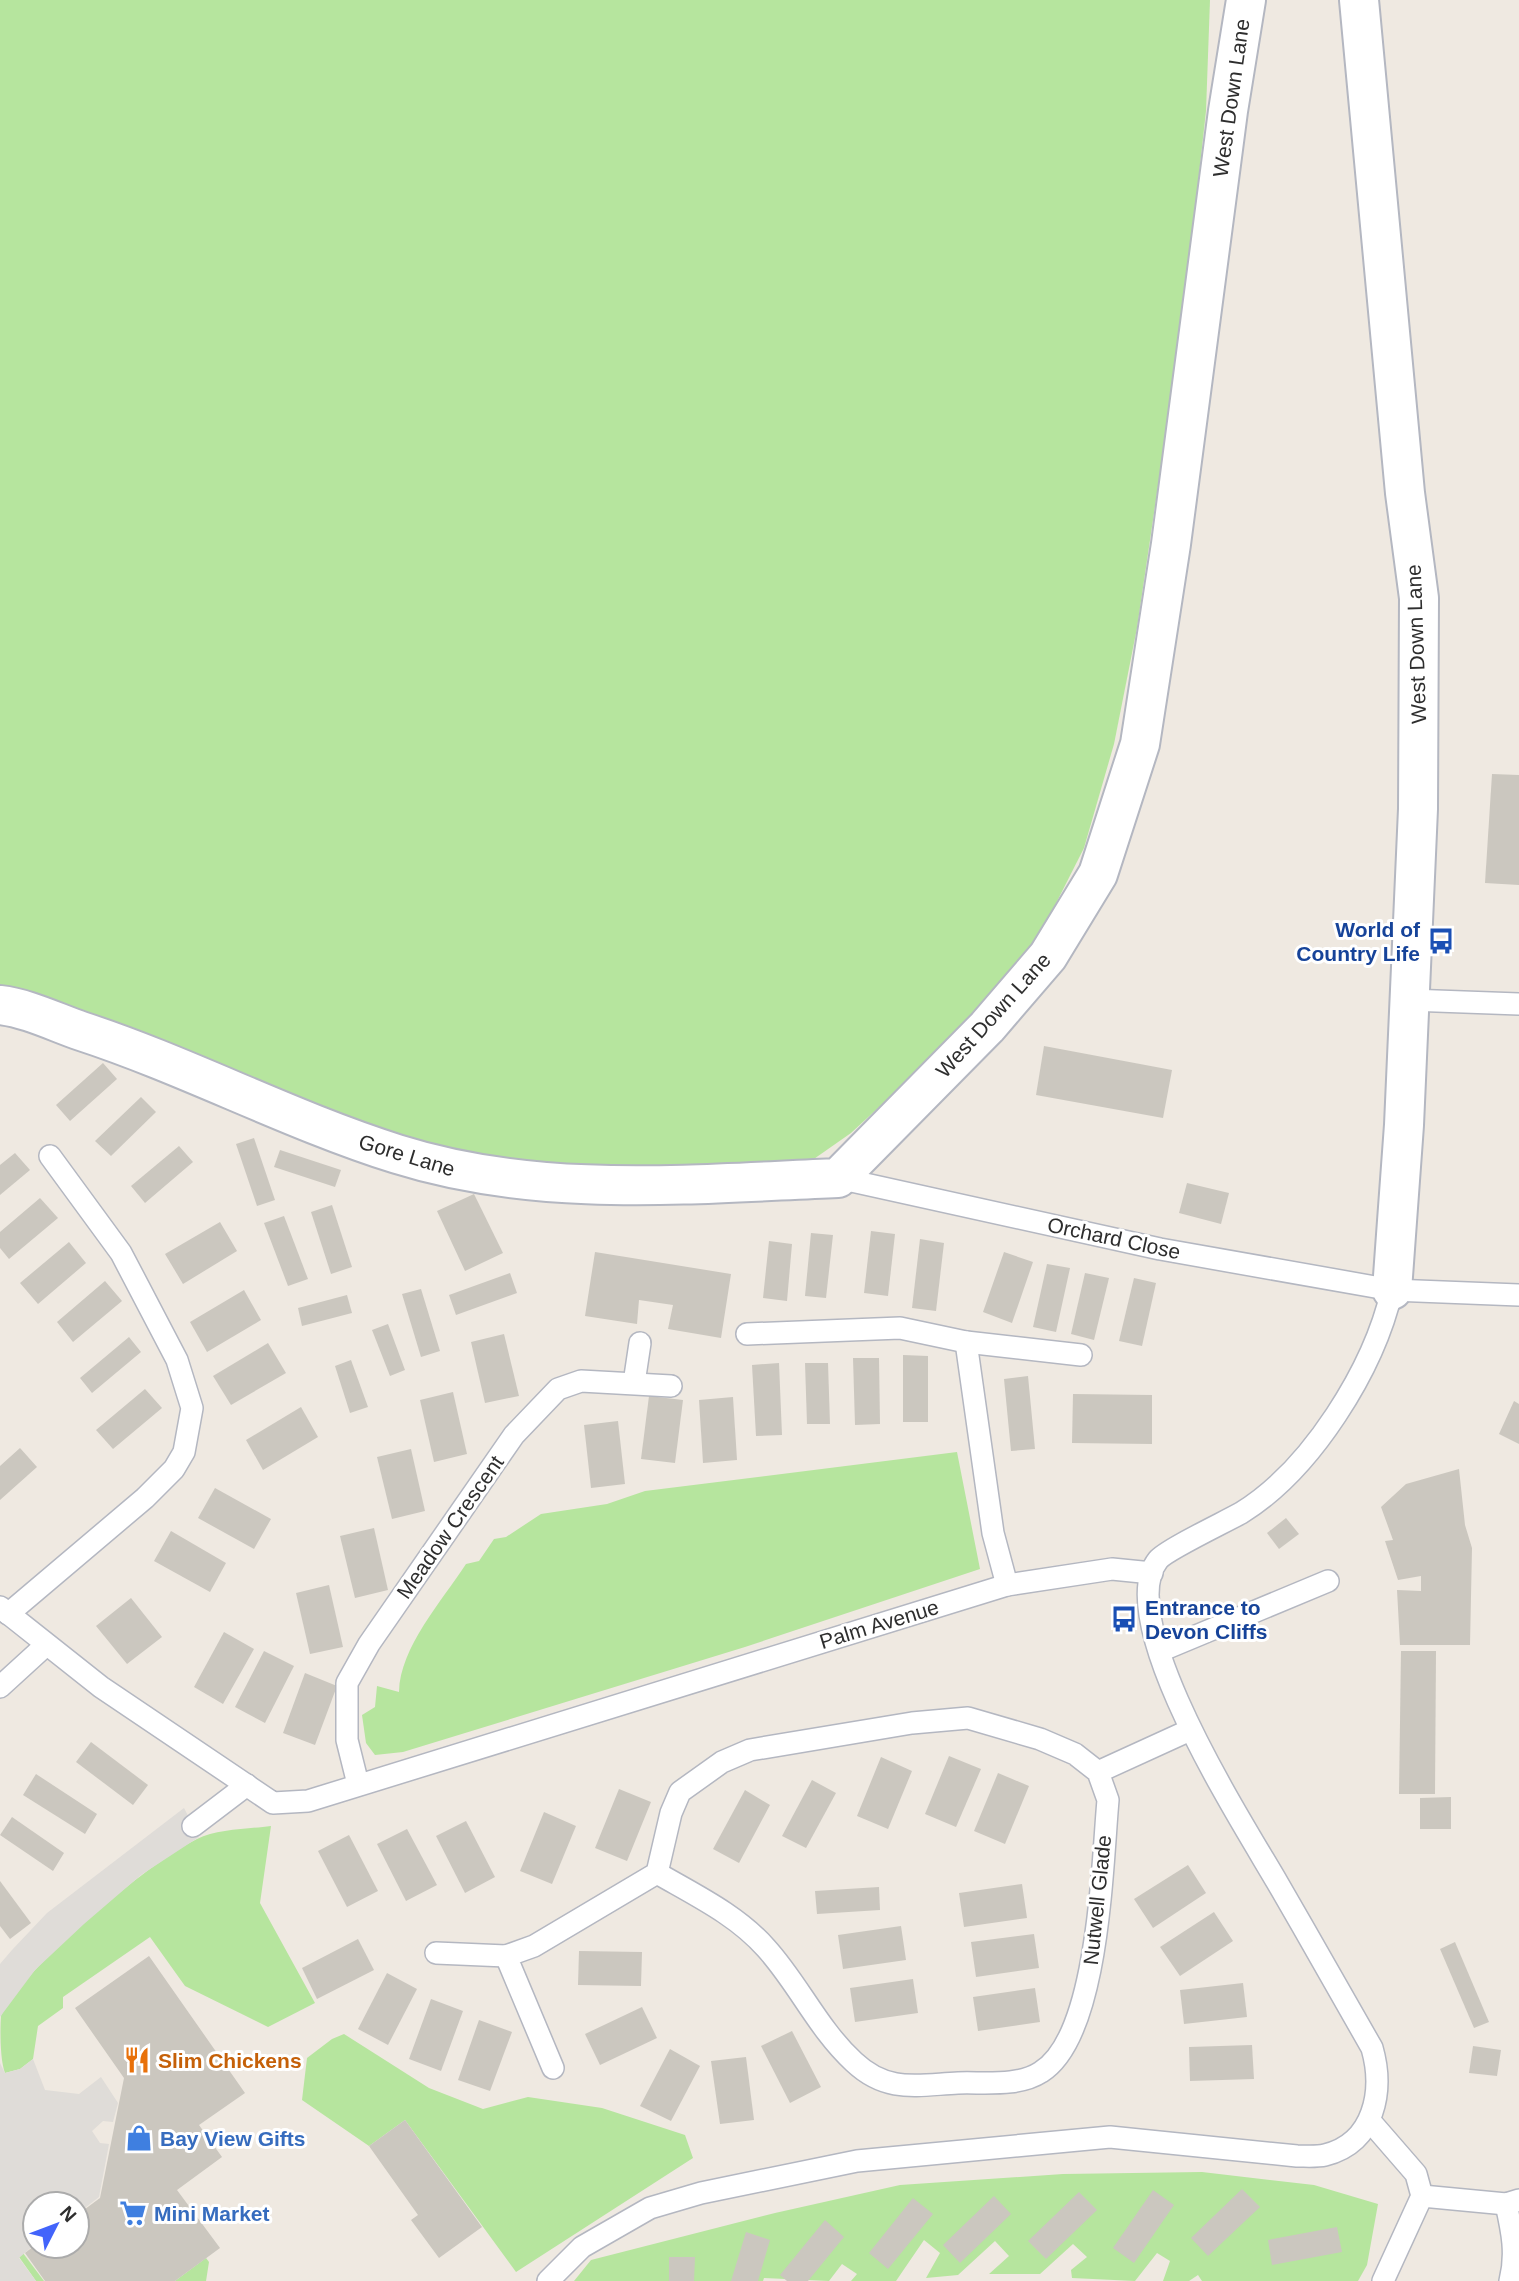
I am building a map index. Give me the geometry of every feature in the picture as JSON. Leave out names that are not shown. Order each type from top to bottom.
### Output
[{"type":"street","name":"West Down Lane","points":[[838,1178],[987,1027],[1048,956],[1098,874],[1140,744],[1171,544],[1228,111],[1246,0]]},
{"type":"street","name":"West Down Lane","points":[[1359,0],[1405,493],[1419,598],[1418,809],[1392,1290]]},
{"type":"street","name":"Gore Lane","points":[[0,1005],[148,1053],[345,1136],[447,1168],[498,1178],[609,1187],[838,1178]]},
{"type":"lane","points":[[1409,1000],[1519,1004]]},
{"type":"lane","points":[[4,1610],[145,1498],[174,1469],[184,1452],[192,1408],[177,1360],[121,1253],[50,1157]]},
{"type":"lane","name":"Orchard Close","points":[[838,1178],[1160,1249],[1392,1290],[1519,1295]]},
{"type":"lane","points":[[548,2281],[582,2247],[650,2208],[701,2193],[857,2161],[1110,2137],[1297,2157],[1325,2155],[1349,2144],[1370,2121],[1378,2091],[1378,2069],[1372,2048],[1190,1730],[1160,1651],[1148,1604],[1152,1573],[1159,1558],[1243,1512],[1284,1477],[1326,1429],[1366,1364],[1384,1325],[1392,1290]]},
{"type":"lane","points":[[747,1334],[900,1328],[966,1342],[1081,1355]]},
{"type":"lane","points":[[966,1342],[993,1533],[1007,1585]]},
{"type":"lane","points":[[634,1384],[640,1343]]},
{"type":"lane","name":"Meadow Crescent","points":[[358,1784],[347,1740],[347,1683],[369,1644],[514,1435],[558,1389],[581,1381],[671,1386]]},
{"type":"lane","name":"Palm Avenue","points":[[4,1610],[101,1687],[273,1802],[308,1801],[1007,1585],[1112,1569],[1152,1573]]},
{"type":"lane","points":[[1160,1651],[1328,1581]]},
{"type":"lane","points":[[0,1686],[46,1645]]},
{"type":"lane","points":[[436,1953],[506,1956],[534,1946],[657,1873],[671,1813],[680,1793],[722,1762],[750,1750],[912,1723],[968,1718],[1040,1739],[1074,1755],[1098,1772],[1190,1730]]},
{"type":"lane","name":"Nutwell Glade","points":[[657,1873],[725,1912],[766,1947],[823,2026],[853,2061],[881,2082],[901,2086],[1021,2081],[1042,2072],[1062,2052],[1076,2024],[1092,1963],[1108,1800],[1098,1772]]},
{"type":"lane","points":[[193,1826],[247,1785]]},
{"type":"lane","points":[[506,1956],[553,2068]]},
{"type":"lane","points":[[1370,2121],[1416,2174],[1422,2196],[1383,2281]]},
{"type":"lane","points":[[1422,2196],[1513,2202],[1515,2263],[1510,2281]]},
{"type":"green space","points":[[0,0],[1210,0],[1206,111],[1184,310],[1137,628],[1114,744],[1084,848],[1044,927],[1010,973],[955,1037],[851,1133],[801,1168],[523,1168],[436,1153],[0,999]]},
{"type":"green space","points":[[957,1452],[980,1569],[745,1647],[403,1752],[375,1755],[366,1743],[362,1715],[375,1707],[377,1686],[399,1692],[401,1675],[414,1641],[466,1564],[479,1561],[494,1539],[506,1537],[541,1514],[607,1504],[645,1491]]},
{"type":"green space","points":[[271,1826],[260,1903],[315,2003],[268,2027],[185,1986],[150,1937],[63,1997],[63,2008],[38,2026],[33,2059],[20,2069],[5,2073],[1,2053],[1,2016],[34,1971],[89,1918],[149,1870],[197,1839],[223,1831]]},
{"type":"green space","points":[[344,2034],[429,2088],[483,2109],[528,2097],[602,2108],[685,2135],[693,2158],[516,2272],[405,2120],[369,2146],[302,2100],[307,2058],[332,2039]]},
{"type":"green space","points":[[1202,2172],[1314,2185],[1378,2204],[1367,2265],[1358,2281],[1202,2281],[1198,2275],[1189,2281],[1163,2281],[1170,2261],[1157,2253],[1135,2281],[1072,2278],[1071,2270],[1087,2257],[1073,2244],[1040,2274],[989,2274],[1009,2256],[995,2241],[958,2275],[926,2278],[940,2253],[924,2240],[896,2281],[851,2281],[857,2274],[842,2264],[829,2281],[764,2278],[763,2281],[574,2281],[591,2260],[775,2213],[900,2185],[1063,2174]]},
{"type":"green space","points":[[206,2258],[209,2262],[206,2281],[175,2281]]},
{"type":"green space","points":[[21,2260],[28,2260],[44,2281],[36,2281]]},
{"type":"shaded area","points":[[184,1808],[199,1837],[141,1875],[84,1924],[35,1970],[0,2017],[0,1964],[12,1950],[47,1913]]},
{"type":"shaded area","points":[[33,2059],[45,2090],[79,2094],[101,2077],[118,2103],[113,2122],[103,2121],[92,2131],[100,2143],[109,2144],[99,2197],[91,2203],[91,2190],[21,2190],[19,2258],[36,2281],[0,2281],[0,2063],[5,2073],[20,2069]]},
{"type":"building","points":[[1492,774],[1519,775],[1519,885],[1485,883]]},
{"type":"building","points":[[1044,1046],[1172,1070],[1163,1118],[1036,1095]]},
{"type":"building","points":[[103,1063],[117,1079],[70,1121],[56,1105]]},
{"type":"building","points":[[141,1097],[156,1112],[111,1156],[95,1141]]},
{"type":"building","points":[[254,1138],[275,1200],[257,1206],[236,1144]]},
{"type":"building","points":[[179,1146],[193,1162],[145,1203],[131,1186]]},
{"type":"building","points":[[280,1150],[341,1170],[335,1187],[274,1167]]},
{"type":"building","points":[[15,1153],[30,1170],[0,1195],[0,1165]]},
{"type":"building","points":[[1187,1183],[1229,1193],[1221,1224],[1179,1213]]},
{"type":"building","points":[[474,1194],[503,1253],[465,1271],[437,1211]]},
{"type":"building","points":[[40,1198],[58,1218],[9,1259],[0,1248],[0,1232]]},
{"type":"building","points":[[332,1205],[352,1267],[331,1274],[311,1212]]},
{"type":"building","points":[[284,1216],[308,1279],[288,1286],[264,1223]]},
{"type":"building","points":[[220,1222],[237,1251],[183,1284],[165,1254]]},
{"type":"building","points":[[871,1231],[895,1234],[888,1296],[864,1293]]},
{"type":"building","points":[[811,1233],[833,1235],[826,1298],[805,1296]]},
{"type":"building","points":[[920,1239],[944,1243],[936,1311],[912,1308]]},
{"type":"building","points":[[769,1241],[792,1244],[787,1301],[763,1298]]},
{"type":"building","points":[[69,1242],[86,1263],[38,1304],[20,1283]]},
{"type":"building","points":[[595,1252],[731,1274],[721,1338],[668,1329],[673,1305],[639,1300],[637,1324],[585,1316]]},
{"type":"building","points":[[1004,1252],[1033,1262],[1012,1323],[983,1312]]},
{"type":"building","points":[[1047,1264],[1070,1268],[1056,1332],[1033,1327]]},
{"type":"building","points":[[510,1273],[517,1293],[456,1315],[449,1295]]},
{"type":"building","points":[[1085,1273],[1109,1278],[1094,1340],[1071,1334]]},
{"type":"building","points":[[1134,1278],[1156,1283],[1142,1346],[1119,1341]]},
{"type":"building","points":[[105,1281],[122,1301],[73,1342],[57,1322]]},
{"type":"building","points":[[421,1289],[440,1351],[421,1357],[402,1294]]},
{"type":"building","points":[[244,1290],[261,1320],[207,1352],[190,1322]]},
{"type":"building","points":[[347,1295],[352,1313],[302,1326],[298,1308]]},
{"type":"building","points":[[388,1324],[405,1370],[390,1376],[372,1330]]},
{"type":"building","points":[[504,1334],[519,1396],[485,1403],[471,1342]]},
{"type":"building","points":[[129,1337],[141,1352],[92,1393],[80,1378]]},
{"type":"building","points":[[268,1343],[286,1373],[231,1405],[213,1376]]},
{"type":"building","points":[[903,1355],[928,1356],[928,1422],[903,1422]]},
{"type":"building","points":[[853,1358],[879,1358],[880,1424],[855,1425]]},
{"type":"building","points":[[351,1360],[368,1407],[350,1413],[335,1366]]},
{"type":"building","points":[[779,1363],[782,1435],[756,1436],[752,1365]]},
{"type":"building","points":[[805,1363],[828,1363],[830,1424],[807,1424]]},
{"type":"building","points":[[1028,1376],[1035,1449],[1011,1451],[1004,1379]]},
{"type":"building","points":[[145,1389],[162,1408],[113,1449],[96,1430]]},
{"type":"building","points":[[453,1392],[467,1454],[434,1462],[420,1400]]},
{"type":"building","points":[[1073,1394],[1152,1395],[1152,1444],[1072,1443]]},
{"type":"building","points":[[649,1396],[683,1400],[675,1463],[641,1459]]},
{"type":"building","points":[[733,1397],[737,1460],[703,1463],[699,1400]]},
{"type":"building","points":[[1514,1401],[1519,1404],[1519,1444],[1499,1434]]},
{"type":"building","points":[[301,1407],[318,1437],[263,1470],[246,1440]]},
{"type":"building","points":[[618,1421],[625,1484],[591,1488],[584,1425]]},
{"type":"building","points":[[20,1448],[37,1467],[0,1500],[0,1466]]},
{"type":"building","points":[[411,1449],[425,1511],[392,1519],[377,1457]]},
{"type":"building","points":[[1459,1469],[1465,1525],[1472,1548],[1470,1645],[1400,1645],[1397,1590],[1421,1591],[1421,1576],[1398,1580],[1385,1541],[1393,1540],[1381,1507],[1406,1484]]},
{"type":"building","points":[[215,1488],[271,1519],[254,1549],[198,1518]]},
{"type":"building","points":[[1286,1518],[1299,1534],[1279,1549],[1267,1533]]},
{"type":"building","points":[[374,1528],[388,1590],[355,1598],[340,1536]]},
{"type":"building","points":[[171,1531],[226,1563],[210,1592],[154,1561]]},
{"type":"building","points":[[329,1585],[343,1647],[310,1654],[296,1593]]},
{"type":"building","points":[[131,1598],[162,1637],[127,1664],[96,1626]]},
{"type":"building","points":[[224,1632],[254,1649],[223,1704],[194,1687]]},
{"type":"building","points":[[264,1651],[294,1666],[265,1723],[235,1707]]},
{"type":"building","points":[[1401,1651],[1436,1651],[1435,1794],[1399,1794]]},
{"type":"building","points":[[305,1673],[337,1686],[315,1745],[283,1733]]},
{"type":"building","points":[[91,1742],[148,1785],[133,1805],[76,1762]]},
{"type":"building","points":[[949,1756],[981,1769],[956,1827],[925,1814]]},
{"type":"building","points":[[881,1757],[912,1771],[888,1829],[857,1816]]},
{"type":"building","points":[[998,1773],[1029,1786],[1005,1844],[974,1831]]},
{"type":"building","points":[[36,1774],[97,1814],[85,1834],[23,1795]]},
{"type":"building","points":[[812,1780],[836,1793],[806,1848],[782,1836]]},
{"type":"building","points":[[619,1789],[651,1802],[627,1861],[595,1848]]},
{"type":"building","points":[[745,1790],[770,1805],[739,1863],[713,1849]]},
{"type":"building","points":[[1451,1797],[1451,1829],[1420,1829],[1420,1798]]},
{"type":"building","points":[[544,1812],[576,1826],[552,1884],[520,1871]]},
{"type":"building","points":[[12,1817],[64,1853],[53,1871],[0,1835]]},
{"type":"building","points":[[466,1821],[495,1877],[465,1893],[436,1836]]},
{"type":"building","points":[[407,1829],[437,1885],[406,1901],[377,1844]]},
{"type":"building","points":[[349,1835],[378,1891],[347,1907],[318,1851]]},
{"type":"building","points":[[1188,1865],[1206,1893],[1153,1928],[1134,1899]]},
{"type":"building","points":[[0,1881],[31,1923],[10,1939],[0,1926]]},
{"type":"building","points":[[1022,1884],[1027,1918],[964,1927],[959,1893]]},
{"type":"building","points":[[879,1887],[880,1910],[817,1914],[815,1891]]},
{"type":"building","points":[[1214,1912],[1233,1941],[1180,1976],[1160,1947]]},
{"type":"building","points":[[901,1926],[906,1960],[843,1969],[838,1935]]},
{"type":"building","points":[[1034,1934],[1039,1968],[976,1977],[971,1942]]},
{"type":"building","points":[[358,1939],[374,1970],[317,1999],[302,1968]]},
{"type":"building","points":[[1455,1942],[1489,2022],[1474,2028],[1440,1949]]},
{"type":"building","points":[[579,1951],[642,1952],[641,1986],[578,1985]]},
{"type":"building","points":[[149,1956],[245,2093],[199,2125],[222,2157],[177,2190],[220,2248],[175,2281],[45,2281],[30,2260],[91,2260],[91,2205],[100,2198],[124,2078],[75,2008]]},
{"type":"building","points":[[387,1973],[417,1989],[388,2045],[358,2029]]},
{"type":"building","points":[[913,1979],[918,2013],[855,2022],[850,1988]]},
{"type":"building","points":[[1243,1983],[1247,2017],[1184,2024],[1180,1990]]},
{"type":"building","points":[[1035,1988],[1040,2022],[978,2031],[973,1997]]},
{"type":"building","points":[[431,1999],[463,2011],[441,2071],[409,2059]]},
{"type":"building","points":[[642,2007],[657,2038],[600,2065],[585,2034]]},
{"type":"building","points":[[479,2020],[512,2032],[490,2091],[458,2080]]},
{"type":"building","points":[[792,2031],[821,2087],[790,2103],[761,2046]]},
{"type":"building","points":[[1252,2045],[1254,2079],[1190,2081],[1189,2047]]},
{"type":"building","points":[[1473,2046],[1501,2050],[1497,2076],[1469,2073]]},
{"type":"building","points":[[670,2049],[700,2066],[671,2121],[640,2106]]},
{"type":"building","points":[[746,2057],[754,2120],[720,2124],[711,2061]]},
{"type":"building","points":[[405,2120],[482,2227],[439,2258],[411,2220],[418,2215],[369,2146]]},
{"type":"building","points":[[1242,2189],[1260,2207],[1208,2256],[1191,2238]]},
{"type":"building","points":[[1153,2190],[1174,2205],[1134,2263],[1113,2248]]},
{"type":"building","points":[[1079,2192],[1097,2210],[1046,2259],[1028,2241]]},
{"type":"building","points":[[994,2196],[1011,2214],[960,2263],[943,2245]]},
{"type":"building","points":[[913,2198],[933,2214],[888,2269],[869,2253]]},
{"type":"building","points":[[825,2220],[844,2237],[808,2281],[787,2281],[780,2275]]},
{"type":"building","points":[[1337,2227],[1342,2252],[1272,2265],[1268,2240]]},
{"type":"building","points":[[746,2232],[770,2240],[758,2281],[731,2281]]},
{"type":"building","points":[[669,2257],[695,2257],[694,2281],[669,2281]]},
{"type":"place","name":"World of Country Life","points":[[1441,941]]},
{"type":"place","name":"Entrance to Devon Cliffs","points":[[1124,1619]]},
{"type":"place","name":"Slim Chickens","points":[[137,2060]]},
{"type":"place","name":"Bay View Gifts","points":[[139,2138]]},
{"type":"place","name":"Mini Market","points":[[133,2213]]}]
